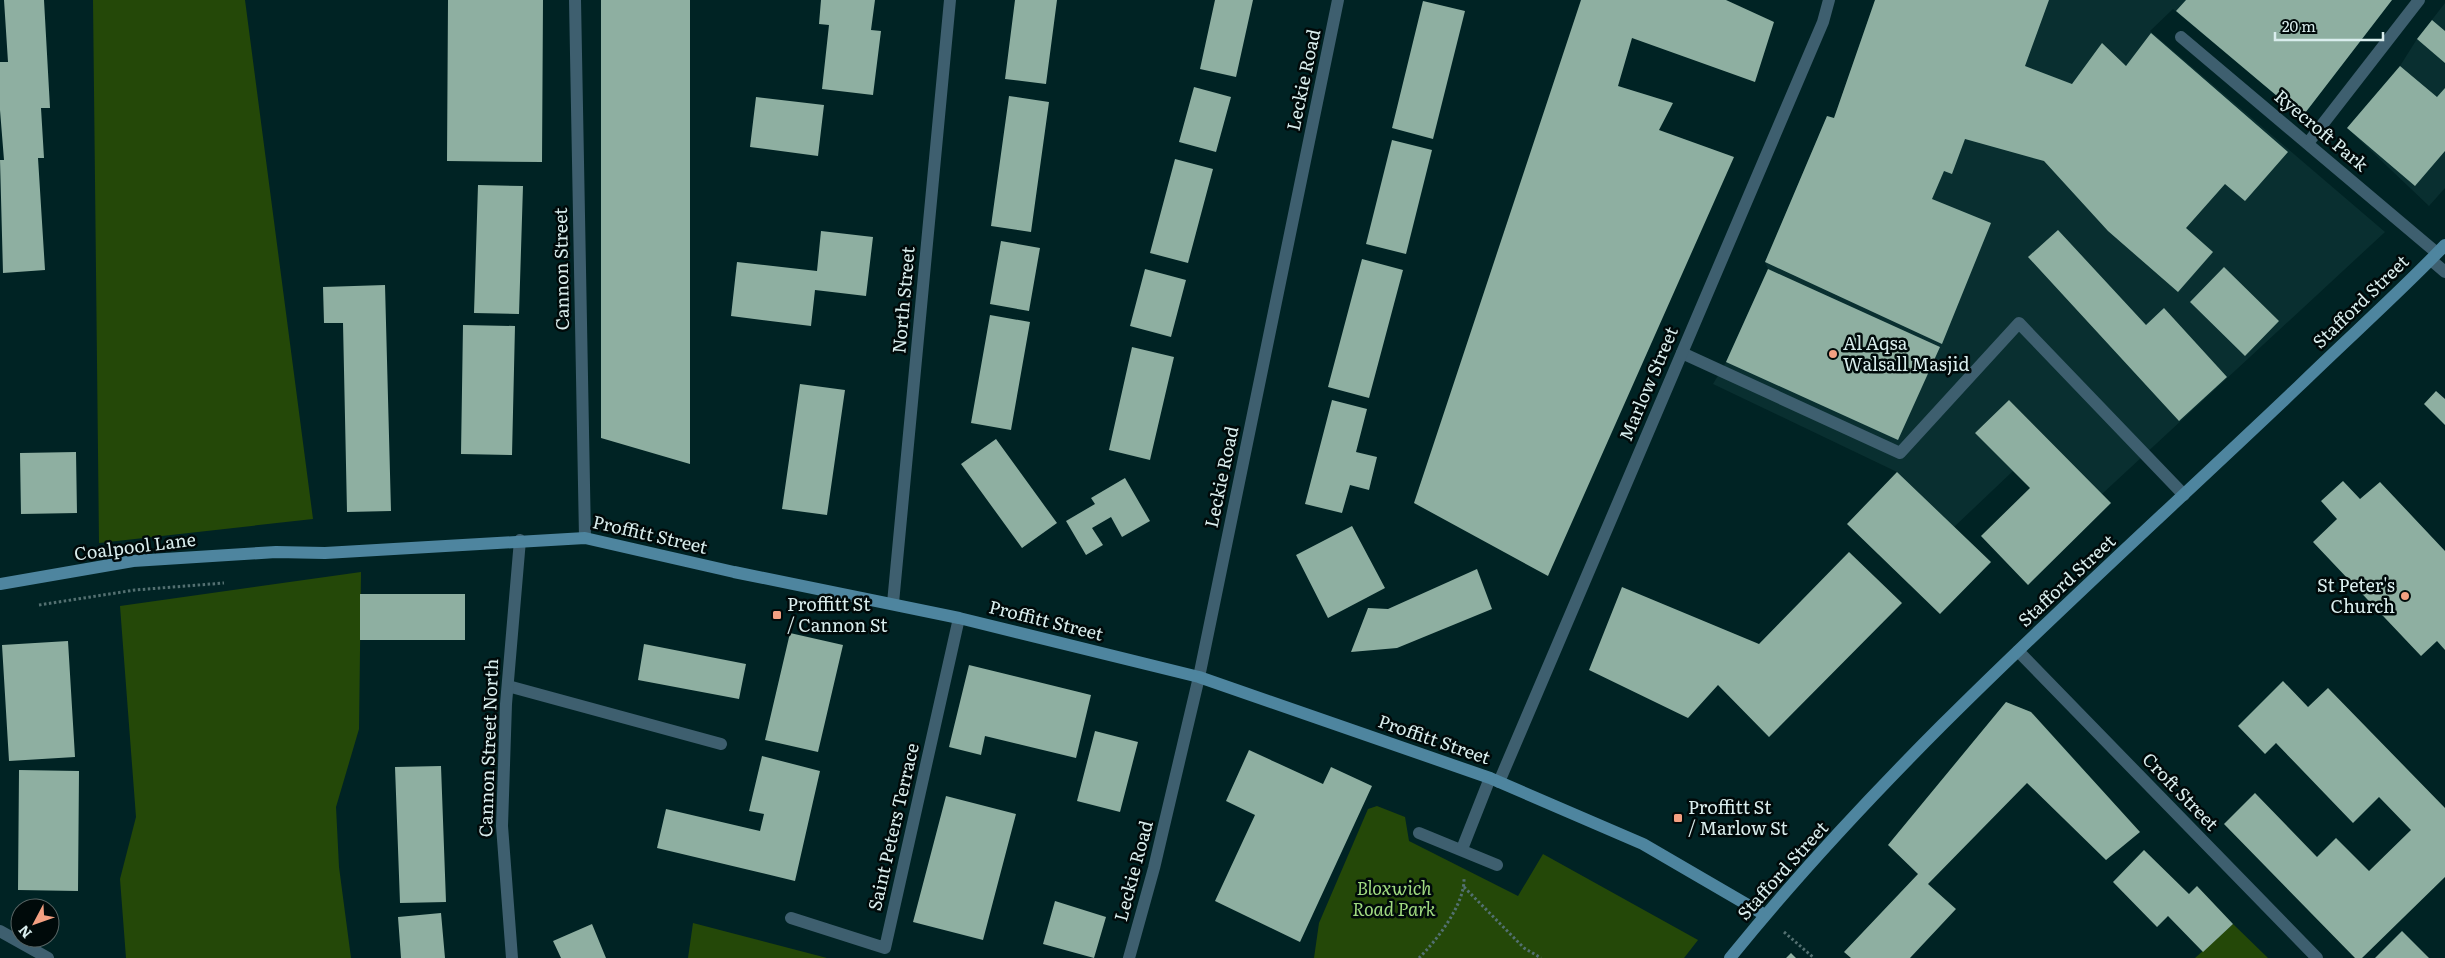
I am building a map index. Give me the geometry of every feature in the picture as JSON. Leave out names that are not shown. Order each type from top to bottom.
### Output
[{"type":"street","name":"Cannon Street","points":[[575,0],[585,538]]},
{"type":"street","name":"North Street","points":[[892,604],[950,0]]},
{"type":"street","name":"Leckie Road","points":[[1129,958],[1154,868],[1199,677],[1338,0]]},
{"type":"street","name":"Marlow Street","points":[[1462,850],[1682,353],[1824,22],[1829,0]]},
{"type":"street","points":[[2308,143],[2419,0]]},
{"type":"street","name":"Ryecroft Park","points":[[2181,37],[2438,253],[2445,272]]},
{"type":"street","name":"Stafford Street","points":[[1730,958],[1765,915],[1885,784],[2018,651],[2438,253]]},
{"type":"street","points":[[1682,353],[1900,453],[2019,323],[2184,495]]},
{"type":"street","name":"Proffitt Street","points":[[276,552],[325,553],[520,540],[585,538],[734,572],[959,618],[1199,677],[1494,780],[1643,844],[1765,915]]},
{"type":"street","name":"Cannon Street North","points":[[512,958],[502,826],[508,686],[520,540]]},
{"type":"street","name":"Coalpool Lane","points":[[0,584],[133,561],[276,552]]},
{"type":"street","name":"Saint Peters Terrace","points":[[791,918],[885,948],[959,618]]},
{"type":"street","name":"Croft Street","points":[[2018,651],[2317,958]]},
{"type":"street","points":[[508,686],[721,744]]},
{"type":"street","points":[[1419,833],[1497,864]]},
{"type":"street","points":[[0,931],[48,958]]},
{"type":"path","points":[[29,607],[135,590],[224,583]]},
{"type":"path","points":[[1419,958],[1456,909],[1464,888],[1462,850]]},
{"type":"path","points":[[1464,888],[1524,948],[1541,958]]},
{"type":"path","points":[[1765,915],[1814,958]]},
{"type":"shaded area","points":[[1875,0],[2392,0],[2302,117],[2173,9],[2150,31],[2385,232],[2102,494],[2009,400],[1975,433],[2013,471],[1954,527],[1897,472],[1713,384],[1726,362],[1768,269],[1765,262],[1827,116],[1834,118]]},
{"type":"shaded area","points":[[2445,3],[2445,188],[2429,206],[2347,128],[2400,66],[2417,39]]},
{"type":"green space","points":[[93,0],[245,0],[313,519],[99,543]]},
{"type":"green space","points":[[361,572],[359,729],[336,807],[339,867],[351,958],[126,958],[120,879],[136,817],[120,606]]},
{"type":"green space","name":"Bloxwich Road Park","points":[[1377,806],[1405,817],[1409,841],[1518,896],[1543,854],[1698,940],[1684,958],[1314,958],[1319,923],[1368,809]]},
{"type":"green space","points":[[693,923],[827,958],[688,958]]},
{"type":"green space","points":[[2233,924],[2268,958],[2195,958]]},
{"type":"building","points":[[4,0],[44,0],[50,108],[41,108],[44,158],[38,158],[45,270],[3,273],[0,160],[4,160],[0,110],[0,62],[8,62]]},
{"type":"building","points":[[448,0],[543,0],[542,162],[447,161]]},
{"type":"building","points":[[601,0],[690,0],[690,464],[601,438]]},
{"type":"building","points":[[821,0],[875,0],[871,30],[881,31],[873,95],[822,89],[829,25],[819,24]]},
{"type":"building","points":[[1015,0],[1057,0],[1046,84],[1005,79]]},
{"type":"building","points":[[1215,0],[1253,0],[1236,77],[1200,69]]},
{"type":"building","points":[[1581,0],[1726,0],[1774,22],[1755,82],[1632,38],[1618,86],[1673,103],[1659,130],[1734,157],[1548,576],[1414,503]]},
{"type":"building","points":[[1875,0],[2049,0],[2025,66],[2072,84],[2102,43],[2126,66],[2151,33],[2288,152],[2245,201],[2225,184],[2186,228],[2213,252],[2178,292],[2108,231],[2044,161],[1965,139],[1952,174],[1944,171],[1932,199],[1991,223],[1942,344],[1765,262],[1827,116],[1834,118]]},
{"type":"building","points":[[2186,0],[2392,0],[2302,117],[2176,11]]},
{"type":"building","points":[[1423,1],[1465,11],[1433,139],[1392,128]]},
{"type":"building","points":[[2432,20],[2445,31],[2445,63],[2417,39]]},
{"type":"building","points":[[2400,66],[2437,97],[2445,88],[2445,151],[2415,186],[2347,128]]},
{"type":"building","points":[[1194,87],[1231,97],[1216,152],[1179,142]]},
{"type":"building","points":[[1009,96],[1049,102],[1031,232],[991,226]]},
{"type":"building","points":[[756,97],[824,105],[818,156],[750,147]]},
{"type":"building","points":[[1392,140],[1432,150],[1406,254],[1366,244]]},
{"type":"building","points":[[1175,159],[1213,169],[1188,263],[1150,253]]},
{"type":"building","points":[[478,185],[523,186],[519,314],[474,313]]},
{"type":"building","points":[[2058,230],[2146,325],[2164,308],[2227,377],[2179,421],[2028,257]]},
{"type":"building","points":[[821,231],[873,237],[866,296],[815,290],[811,326],[731,316],[737,262],[817,271]]},
{"type":"building","points":[[1001,241],[1040,248],[1029,311],[990,304]]},
{"type":"building","points":[[1362,259],[1403,270],[1369,398],[1328,387]]},
{"type":"building","points":[[2224,267],[2279,321],[2245,356],[2190,302]]},
{"type":"building","points":[[1145,269],[1186,280],[1171,337],[1130,326]]},
{"type":"building","name":"Al Aqsa Walsall Masjid","points":[[1768,269],[1940,347],[1898,440],[1726,362]]},
{"type":"building","points":[[385,285],[391,511],[347,512],[343,323],[324,323],[323,287]]},
{"type":"building","points":[[990,315],[1030,322],[1011,430],[971,423]]},
{"type":"building","points":[[463,325],[515,326],[512,455],[461,454]]},
{"type":"building","points":[[1132,347],[1174,357],[1150,460],[1109,450]]},
{"type":"building","points":[[800,384],[845,390],[827,515],[782,509]]},
{"type":"building","points":[[2436,391],[2445,399],[2445,425],[2424,404]]},
{"type":"building","points":[[1332,400],[1367,409],[1356,452],[1377,457],[1369,490],[1350,485],[1342,513],[1305,504]]},
{"type":"building","points":[[2009,400],[2111,503],[2028,585],[1981,536],[2030,488],[1975,433]]},
{"type":"building","points":[[996,439],[1057,523],[1022,548],[961,464]]},
{"type":"building","points":[[76,452],[77,513],[21,514],[20,453]]},
{"type":"building","points":[[1897,472],[1991,562],[1940,614],[1847,524]]},
{"type":"building","points":[[1125,478],[1150,521],[1122,537],[1111,517],[1092,528],[1103,545],[1086,555],[1066,521],[1095,504],[1091,498]]},
{"type":"building","name":"St Peter's Church","points":[[2343,481],[2360,499],[2380,482],[2445,551],[2445,650],[2437,641],[2421,656],[2313,542],[2337,519],[2321,501]]},
{"type":"building","points":[[1352,526],[1385,588],[1328,618],[1296,555]]},
{"type":"building","points":[[1849,552],[1902,603],[1769,737],[1718,685],[1688,718],[1589,670],[1622,587],[1759,644]]},
{"type":"building","points":[[1477,569],[1492,609],[1397,648],[1351,652],[1368,608],[1388,609]]},
{"type":"building","points":[[360,594],[465,594],[465,640],[360,640]]},
{"type":"building","points":[[790,633],[843,645],[818,752],[765,740]]},
{"type":"building","points":[[68,641],[75,757],[9,761],[2,645]]},
{"type":"building","points":[[644,644],[746,664],[739,699],[638,680]]},
{"type":"building","points":[[969,665],[1091,695],[1076,758],[985,736],[981,755],[949,747]]},
{"type":"building","points":[[2283,681],[2308,707],[2328,688],[2445,808],[2445,877],[2362,958],[2355,958],[2224,824],[2255,793],[2317,857],[2336,838],[2369,871],[2411,830],[2379,797],[2353,823],[2276,743],[2265,754],[2238,726]]},
{"type":"building","points":[[2006,702],[2031,712],[2140,832],[2106,860],[2027,783],[1928,884],[1956,909],[1910,958],[1851,958],[1844,952],[1918,874],[1888,845]]},
{"type":"building","points":[[1095,731],[1138,742],[1120,812],[1077,801]]},
{"type":"building","points":[[1249,750],[1323,784],[1331,767],[1372,786],[1300,942],[1215,901],[1255,815],[1226,801]]},
{"type":"building","points":[[762,756],[820,771],[795,881],[657,848],[666,809],[760,831],[764,814],[749,811]]},
{"type":"building","points":[[441,766],[446,902],[400,903],[395,767]]},
{"type":"building","points":[[19,770],[79,771],[78,891],[18,890]]},
{"type":"building","points":[[946,796],[1016,814],[983,940],[913,922]]},
{"type":"building","points":[[2144,850],[2189,894],[2197,886],[2233,924],[2203,952],[2168,916],[2157,927],[2113,882]]},
{"type":"building","points":[[1055,901],[1106,917],[1094,958],[1043,944]]},
{"type":"building","points":[[441,913],[445,958],[401,958],[398,917]]},
{"type":"building","points":[[592,924],[606,958],[561,958],[553,941]]},
{"type":"building","points":[[2402,931],[2429,958],[2375,958]]},
{"type":"building","points":[[1791,953],[1796,958],[1786,958]]},
{"type":"place","name":"Al Aqsa Walsall Masjid","points":[[1833,354]]},
{"type":"place","name":"St Peter's Church","points":[[2405,596]]},
{"type":"place","name":"Proffitt St / Cannon St","points":[[777,615]]},
{"type":"place","name":"Proffitt St / Marlow St","points":[[1678,818]]}]
